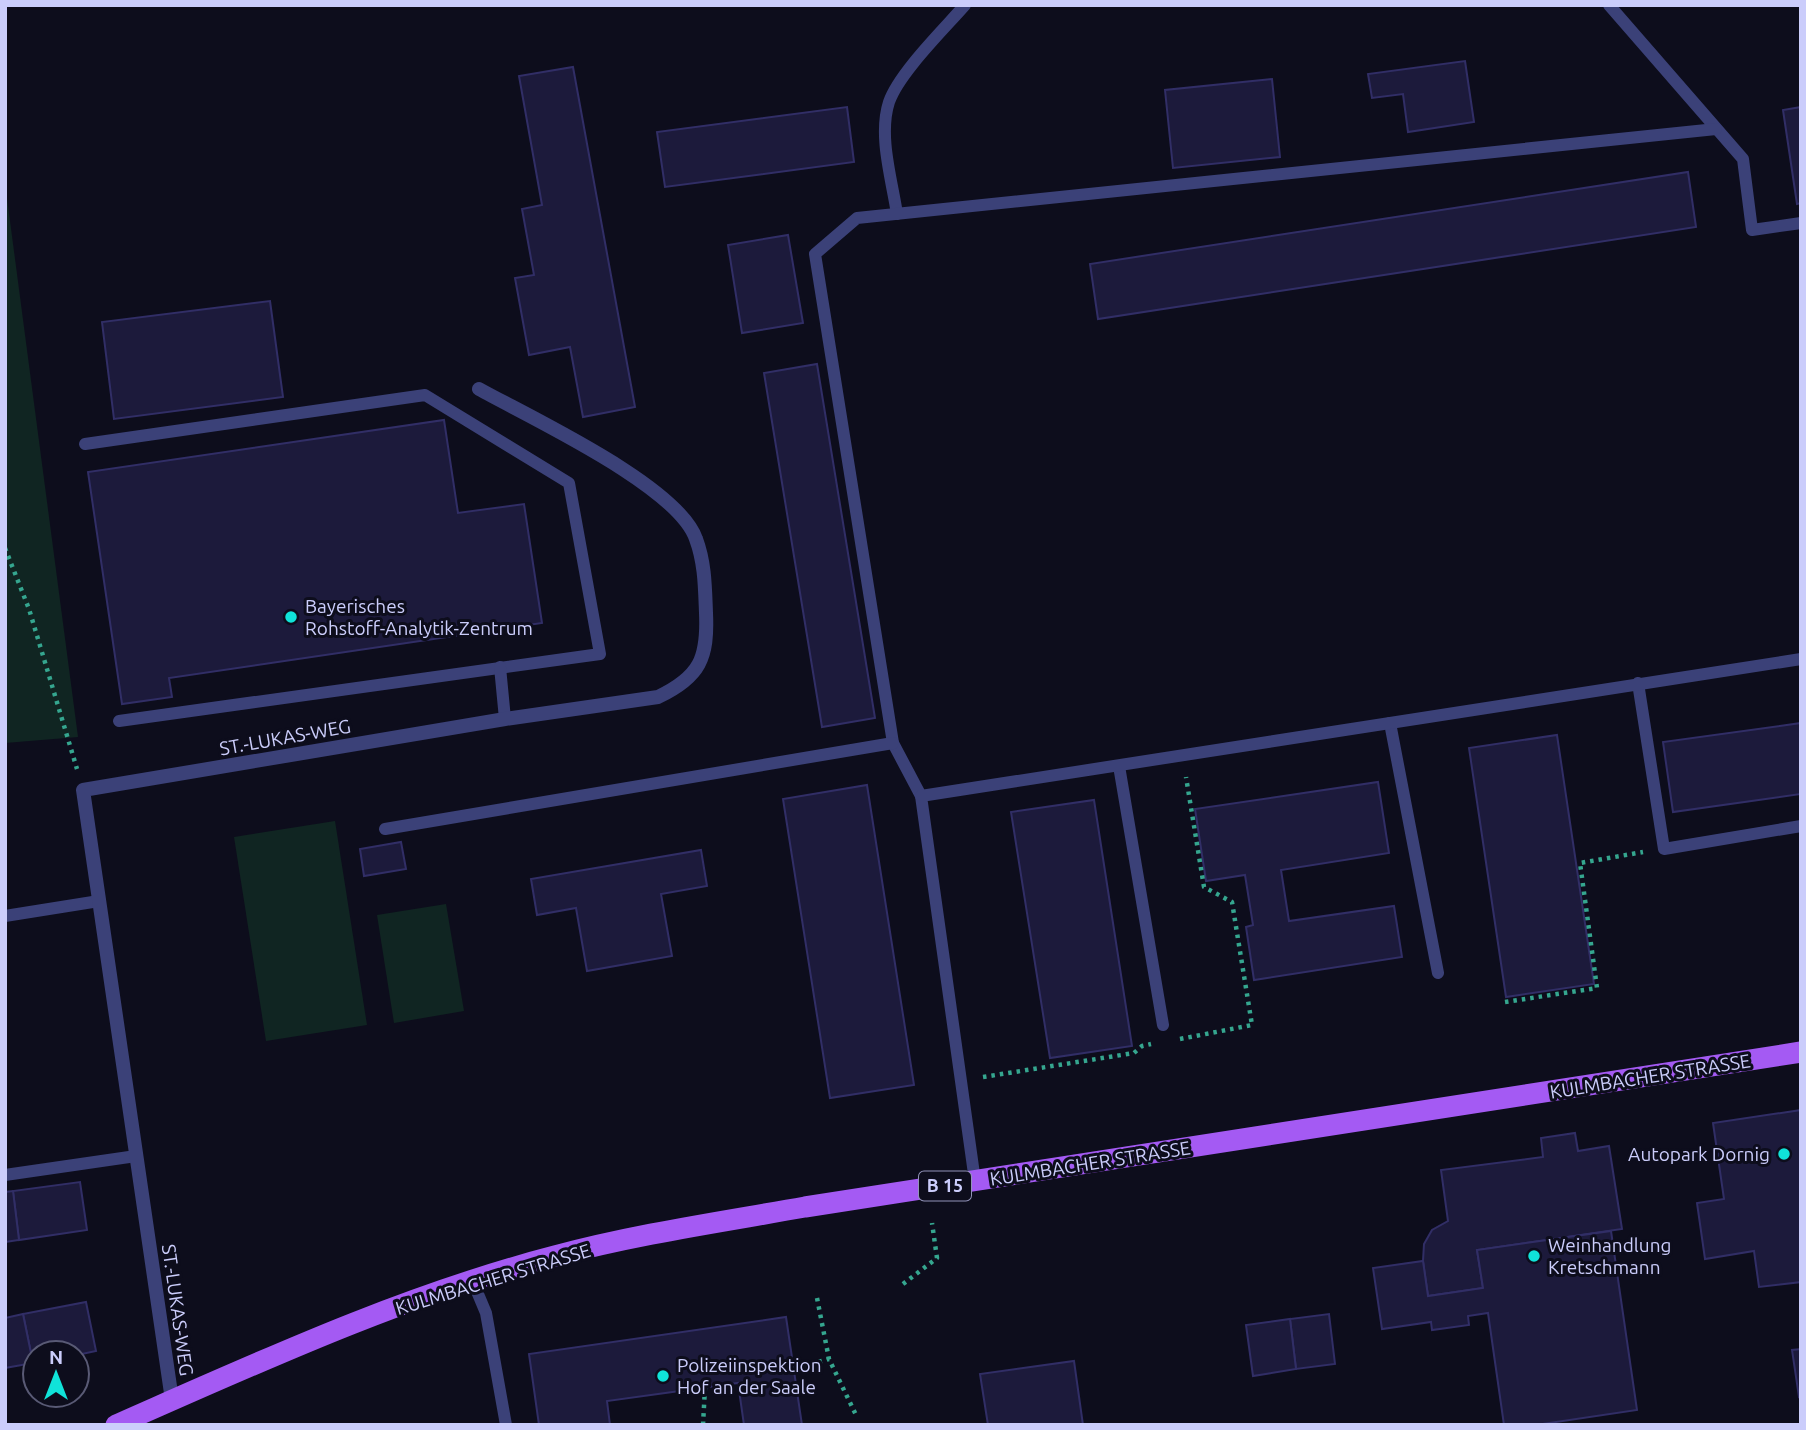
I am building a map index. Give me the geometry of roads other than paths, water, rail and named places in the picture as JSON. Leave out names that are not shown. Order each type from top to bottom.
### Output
[{"type":"main road","name":"KULMBACHER STRASSE","points":[[116,1425],[366,1320],[554,1256],[656,1233],[1801,1052]]},
{"type":"street","name":"ST.-LUKAS-WEG","points":[[172,1400],[83,790],[505,719],[658,697],[679,687],[697,669],[707,644],[704,572],[696,537],[668,500],[642,481],[480,389]]},
{"type":"lane","points":[[897,214],[885,131],[889,102],[916,61],[965,5]]},
{"type":"lane","points":[[1609,5],[1743,159],[1752,230],[1801,223]]},
{"type":"lane","points":[[975,1181],[921,796],[893,743],[815,254],[858,218],[1716,129]]},
{"type":"lane","points":[[85,444],[425,395],[569,483],[600,654],[120,721]]},
{"type":"lane","points":[[921,796],[1801,659]]},
{"type":"lane","points":[[500,667],[505,719]]},
{"type":"lane","points":[[1638,683],[1664,849],[1801,826]]},
{"type":"lane","points":[[1390,723],[1438,973]]},
{"type":"lane","points":[[385,829],[893,743]]},
{"type":"lane","points":[[1119,766],[1163,1026]]},
{"type":"lane","points":[[5,916],[99,901]]},
{"type":"lane","points":[[5,1175],[136,1156]]},
{"type":"lane","points":[[473,1282],[486,1313],[506,1425]]},
{"type":"place","name":"Bayerisches Rohstoff-Analytik-Zentrum","points":[[291,617]]},
{"type":"place","name":"Autopark Dornig","points":[[1784,1154]]},
{"type":"place","name":"Weinhandlung Kretschmann","points":[[1534,1256]]},
{"type":"place","name":"Polizeiinspektion Hof an der Saale","points":[[663,1376]]}]
